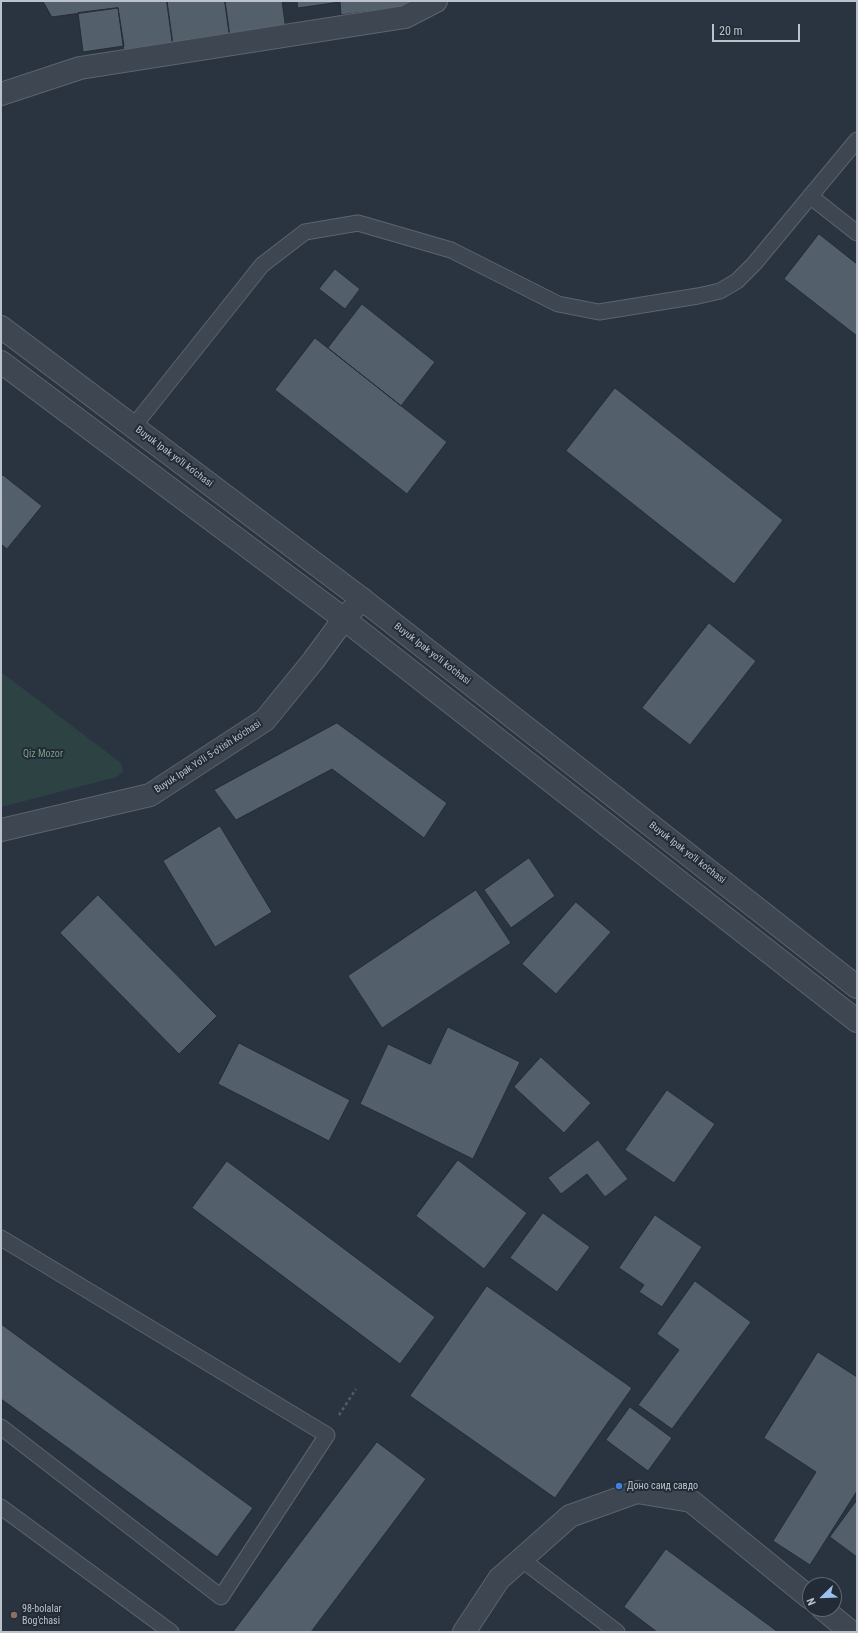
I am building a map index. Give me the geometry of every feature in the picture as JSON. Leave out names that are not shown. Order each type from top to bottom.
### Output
[{"type":"street","points":[[1,94],[80,68],[405,18],[432,2]]},
{"type":"street","name":"Buyuk Ipak yo'li ko'chasi","points":[[1,327],[362,599],[857,987]]},
{"type":"street","points":[[1,362],[344,619],[857,1021]]},
{"type":"street","name":"Buyuk Ipak Yo'li 5-o'tish ko'chasi","points":[[1,830],[150,795],[265,720],[313,661],[344,619],[362,599]]},
{"type":"street","points":[[464,1632],[500,1579],[570,1516],[637,1492],[691,1501],[802,1591]]},
{"type":"street","points":[[833,1617],[851,1632]]},
{"type":"lane","points":[[133,427],[262,265],[305,232],[358,223],[451,250],[558,304],[598,312],[698,296],[720,291],[737,281],[754,264],[857,140]]},
{"type":"lane","points":[[810,196],[857,233]]},
{"type":"lane","points":[[1,1238],[327,1435],[221,1597],[1,1427]]},
{"type":"lane","points":[[1,1507],[171,1632]]},
{"type":"lane","points":[[521,1560],[618,1632]]},
{"type":"path","points":[[327,1435],[356,1389]]},
{"type":"green space","name":"Qiz Mozor","points":[[1,672],[121,763],[123,771],[117,777],[1,807]]},
{"type":"building","points":[[43,1],[167,1],[173,45],[124,52],[118,8],[52,17]]},
{"type":"building","points":[[167,1],[225,1],[230,37],[173,45]]},
{"type":"building","points":[[225,1],[282,1],[286,30],[230,37]]},
{"type":"building","points":[[297,1],[410,1],[411,6],[341,15],[340,2],[298,8]]},
{"type":"building","points":[[118,8],[124,46],[83,52],[78,13]]},
{"type":"building","points":[[819,234],[857,264],[857,336],[784,279]]},
{"type":"building","points":[[335,269],[360,289],[345,309],[319,289]]},
{"type":"building","points":[[362,304],[435,362],[401,406],[328,348]]},
{"type":"building","points":[[315,338],[447,442],[407,494],[275,390]]},
{"type":"building","points":[[615,388],[783,520],[734,584],[566,451]]},
{"type":"building","points":[[3,475],[42,506],[7,549],[1,544],[1,477]]},
{"type":"building","points":[[709,623],[756,661],[690,745],[642,708]]},
{"type":"building","points":[[337,723],[447,803],[424,838],[332,769],[236,820],[214,790]]},
{"type":"building","points":[[220,826],[272,912],[215,947],[163,861]]},
{"type":"building","points":[[529,858],[555,896],[511,928],[484,890]]},
{"type":"building","points":[[476,890],[511,943],[382,1028],[348,976]]},
{"type":"building","points":[[98,895],[217,1016],[179,1054],[60,933]]},
{"type":"building","points":[[576,902],[611,932],[556,994],[522,964]]},
{"type":"building","points":[[448,1027],[520,1062],[473,1159],[360,1104],[388,1044],[430,1064]]},
{"type":"building","points":[[239,1043],[350,1100],[329,1141],[218,1084]]},
{"type":"building","points":[[541,1057],[591,1103],[564,1133],[514,1087]]},
{"type":"building","points":[[667,1090],[715,1124],[674,1183],[625,1150]]},
{"type":"building","points":[[598,1140],[628,1179],[605,1197],[587,1174],[561,1194],[548,1178]]},
{"type":"building","points":[[458,1160],[527,1213],[484,1269],[416,1216]]},
{"type":"building","points":[[227,1161],[435,1317],[400,1364],[192,1208]]},
{"type":"building","points":[[543,1213],[590,1247],[557,1292],[510,1258]]},
{"type":"building","points":[[655,1215],[702,1247],[662,1307],[639,1292],[644,1285],[619,1268]]},
{"type":"building","points":[[695,1281],[751,1322],[672,1429],[638,1405],[679,1350],[657,1334]]},
{"type":"building","points":[[487,1286],[632,1388],[555,1498],[410,1396]]},
{"type":"building","points":[[1,1324],[253,1508],[217,1557],[1,1399]]},
{"type":"building","points":[[818,1352],[857,1377],[857,1491],[810,1565],[773,1541],[816,1472],[764,1438]]},
{"type":"building","points":[[630,1407],[672,1438],[648,1471],[606,1440]]},
{"type":"building","points":[[377,1442],[426,1479],[311,1632],[233,1632]]},
{"type":"building","points":[[857,1500],[857,1557],[830,1537]]},
{"type":"building","points":[[666,1549],[778,1632],[657,1632],[624,1607]]},
{"type":"place","name":"Доно саид савдо","points":[[619,1486]]},
{"type":"place","name":"98-bolalar Bog'chasi","points":[[14,1615]]}]
